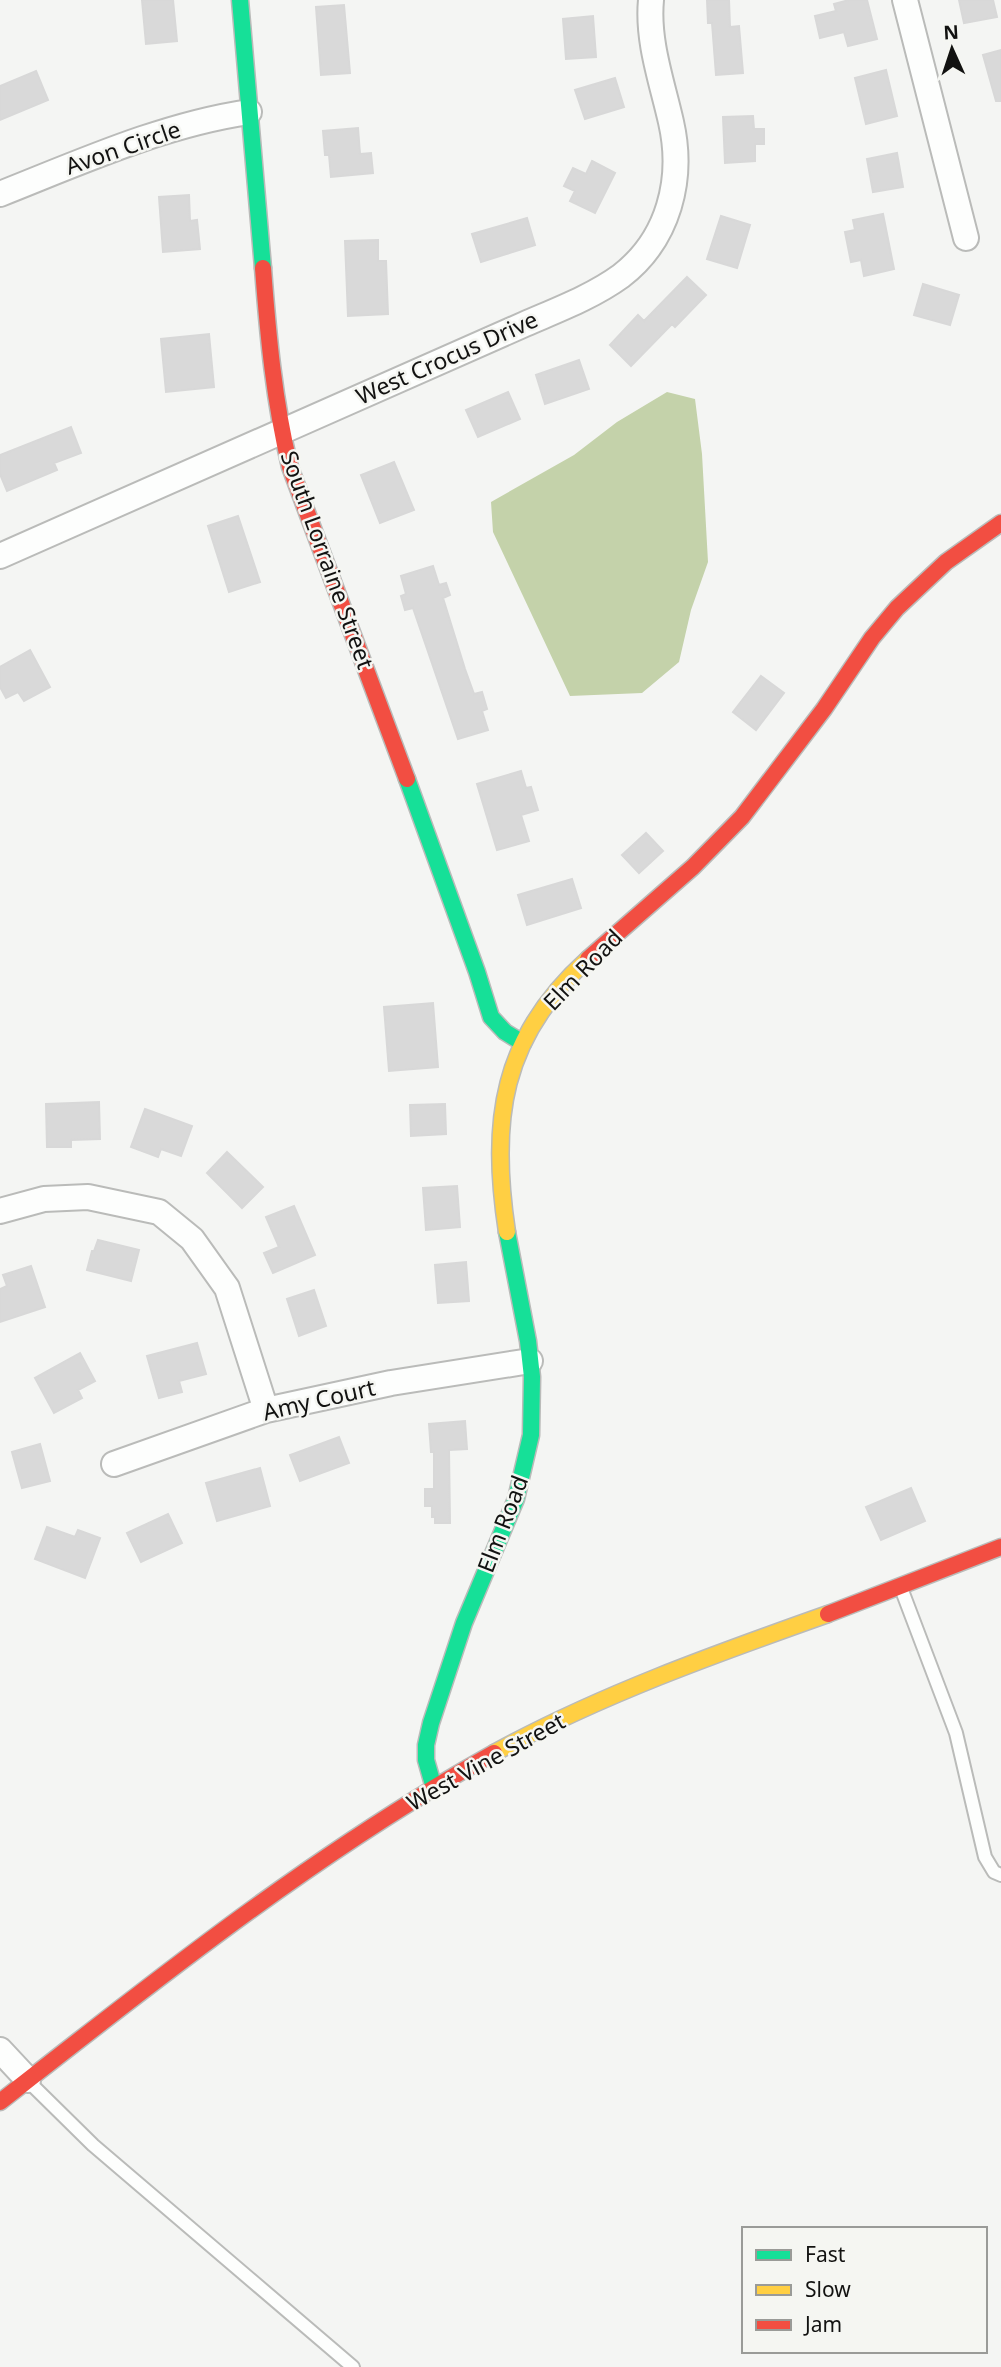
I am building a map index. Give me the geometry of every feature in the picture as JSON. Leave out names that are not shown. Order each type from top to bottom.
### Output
[{"type":"street","name":"South Lorraine Street","points":[[240,0],[272,377],[290,467],[422,818],[491,1017],[505,1032],[523,1043]]},
{"type":"street","name":"West Crocus Drive","points":[[0,556],[599,290],[621,276],[640,259],[666,219],[676,173],[671,125],[654,54],[651,0]]},
{"type":"street","points":[[905,0],[966,237]]},
{"type":"street","name":"Avon Circle","points":[[0,194],[157,133],[249,112]]},
{"type":"street","name":"Elm Road","points":[[434,1788],[426,1758],[427,1741],[444,1676],[483,1574],[510,1516],[522,1484],[529,1450],[533,1415],[530,1361],[507,1236],[499,1164],[505,1090],[523,1043],[553,994],[578,968],[715,845],[741,817],[834,695],[874,635],[897,608],[922,583],[1001,523]]},
{"type":"street","points":[[0,1211],[44,1199],[89,1197],[159,1212],[191,1239],[227,1288],[266,1410]]},
{"type":"street","name":"Amy Court","points":[[114,1464],[266,1410],[391,1383],[530,1361]]},
{"type":"street","name":"West Vine Street","points":[[0,2102],[215,1935],[295,1878],[434,1788],[547,1726],[756,1639],[949,1570],[1001,1547]]},
{"type":"street","points":[[0,2050],[28,2080]]},
{"type":"lane","points":[[901,1588],[956,1733],[985,1857],[994,1872],[1001,1875]]},
{"type":"lane","points":[[28,2080],[93,2145],[353,2367]]},
{"type":"shaded area","points":[[667,392],[695,399],[702,454],[708,562],[691,610],[679,662],[642,693],[570,696],[493,532],[491,502],[574,455],[617,422]]},
{"type":"building","points":[[142,0],[173,0],[177,41],[146,44]]},
{"type":"building","points":[[707,0],[729,0],[730,27],[739,26],[743,73],[716,75],[712,23],[708,23]]},
{"type":"building","points":[[849,0],[867,0],[877,39],[848,46],[844,32],[820,38],[815,16],[836,11],[834,4]]},
{"type":"building","points":[[959,0],[993,0],[997,17],[964,23]]},
{"type":"building","points":[[344,5],[350,73],[321,75],[316,7]]},
{"type":"building","points":[[593,16],[596,57],[566,59],[563,19]]},
{"type":"building","points":[[1001,50],[1001,101],[996,101],[983,55]]},
{"type":"building","points":[[886,70],[897,116],[866,124],[855,78]]},
{"type":"building","points":[[36,71],[48,100],[0,120],[0,86]]},
{"type":"building","points":[[615,78],[624,107],[585,119],[575,90]]},
{"type":"building","points":[[753,116],[754,129],[764,129],[764,144],[755,144],[755,161],[725,163],[723,117]]},
{"type":"building","points":[[358,128],[360,154],[371,153],[373,173],[331,177],[329,155],[325,155],[323,131]]},
{"type":"building","points":[[897,153],[903,187],[873,192],[867,159]]},
{"type":"building","points":[[592,161],[615,173],[595,213],[570,201],[575,191],[564,186],[573,168],[586,174]]},
{"type":"building","points":[[189,195],[190,221],[197,220],[200,249],[163,252],[159,197]]},
{"type":"building","points":[[883,214],[894,269],[864,276],[861,260],[851,262],[845,232],[855,230],[853,220]]},
{"type":"building","points":[[721,216],[750,225],[737,268],[707,259]]},
{"type":"building","points":[[527,218],[535,245],[481,262],[472,234]]},
{"type":"building","points":[[378,240],[378,261],[386,261],[388,314],[348,316],[345,241]]},
{"type":"building","points":[[687,277],[706,295],[675,327],[672,324],[631,366],[610,345],[638,315],[644,321]]},
{"type":"building","points":[[923,284],[959,295],[950,325],[914,315]]},
{"type":"building","points":[[209,334],[214,387],[166,392],[161,339]]},
{"type":"building","points":[[579,360],[589,389],[545,404],[536,375]]},
{"type":"building","points":[[508,392],[520,419],[478,437],[466,410]]},
{"type":"building","points":[[71,427],[81,453],[54,463],[57,470],[7,491],[0,474],[0,455]]},
{"type":"building","points":[[394,462],[414,510],[380,523],[361,475]]},
{"type":"building","points":[[238,516],[260,582],[229,592],[208,526]]},
{"type":"building","points":[[433,566],[439,585],[446,583],[450,595],[443,598],[474,694],[482,692],[487,709],[482,711],[488,730],[458,739],[413,608],[405,610],[401,596],[406,594],[401,576]]},
{"type":"building","points":[[30,650],[50,687],[24,701],[18,692],[6,698],[0,687],[0,667]]},
{"type":"building","points":[[761,676],[784,693],[756,730],[733,712]]},
{"type":"building","points":[[521,771],[526,788],[531,787],[538,810],[521,815],[529,841],[497,850],[477,784]]},
{"type":"building","points":[[646,833],[663,851],[639,873],[622,855]]},
{"type":"building","points":[[572,879],[581,908],[527,925],[518,895]]},
{"type":"building","points":[[433,1003],[438,1067],[389,1071],[384,1007]]},
{"type":"building","points":[[99,1102],[100,1139],[71,1140],[71,1147],[47,1147],[46,1104]]},
{"type":"building","points":[[445,1104],[446,1134],[411,1136],[410,1105]]},
{"type":"building","points":[[145,1109],[192,1126],[181,1156],[161,1149],[158,1157],[131,1147]]},
{"type":"building","points":[[227,1152],[263,1187],[242,1208],[207,1173]]},
{"type":"building","points":[[457,1186],[460,1227],[426,1230],[423,1188]]},
{"type":"building","points":[[294,1206],[315,1255],[273,1273],[264,1253],[279,1247],[266,1217]]},
{"type":"building","points":[[98,1240],[139,1250],[131,1281],[87,1270]]},
{"type":"building","points":[[466,1262],[469,1301],[438,1303],[435,1265]]},
{"type":"building","points":[[31,1266],[45,1307],[0,1322],[0,1289],[7,1286],[3,1275]]},
{"type":"building","points":[[314,1290],[326,1326],[299,1336],[287,1299]]},
{"type":"building","points":[[197,1343],[206,1374],[179,1381],[182,1392],[159,1398],[147,1356]]},
{"type":"building","points":[[80,1353],[95,1381],[78,1390],[82,1398],[54,1413],[35,1378]]},
{"type":"building","points":[[465,1421],[467,1449],[449,1450],[450,1523],[435,1523],[432,1506],[425,1506],[425,1489],[434,1489],[434,1452],[431,1452],[429,1424]]},
{"type":"building","points":[[339,1437],[349,1463],[300,1481],[290,1455]]},
{"type":"building","points":[[40,1444],[50,1481],[22,1488],[12,1452]]},
{"type":"building","points":[[260,1468],[270,1506],[217,1521],[206,1483]]},
{"type":"building","points":[[911,1488],[925,1521],[881,1540],[866,1507]]},
{"type":"building","points":[[168,1514],[182,1543],[141,1562],[127,1533]]},
{"type":"building","points":[[47,1527],[75,1537],[78,1530],[100,1538],[85,1578],[35,1559]]},
{"type":"traffic: fast","points":[[240,0],[263,268]]},
{"type":"traffic: fast","points":[[407,779],[491,1017],[505,1032],[523,1043]]},
{"type":"traffic: fast","points":[[434,1788],[426,1760],[431,1723],[464,1623],[516,1499],[531,1435],[532,1377],[528,1341],[507,1232]]},
{"type":"traffic: slow","points":[[507,1232],[500,1153],[502,1117],[508,1083],[520,1050],[536,1019],[559,989],[588,959]]},
{"type":"traffic: slow","points":[[494,1753],[616,1694],[828,1614]]},
{"type":"traffic: jam","points":[[263,268],[272,368],[290,467],[407,779]]},
{"type":"traffic: jam","points":[[588,959],[693,867],[742,817],[824,709],[872,638],[897,608],[946,562],[1001,523]]},
{"type":"traffic: jam","points":[[828,1614],[1001,1547]]},
{"type":"traffic: jam","points":[[0,2102],[179,1963],[302,1874],[365,1831],[494,1753]]}]
